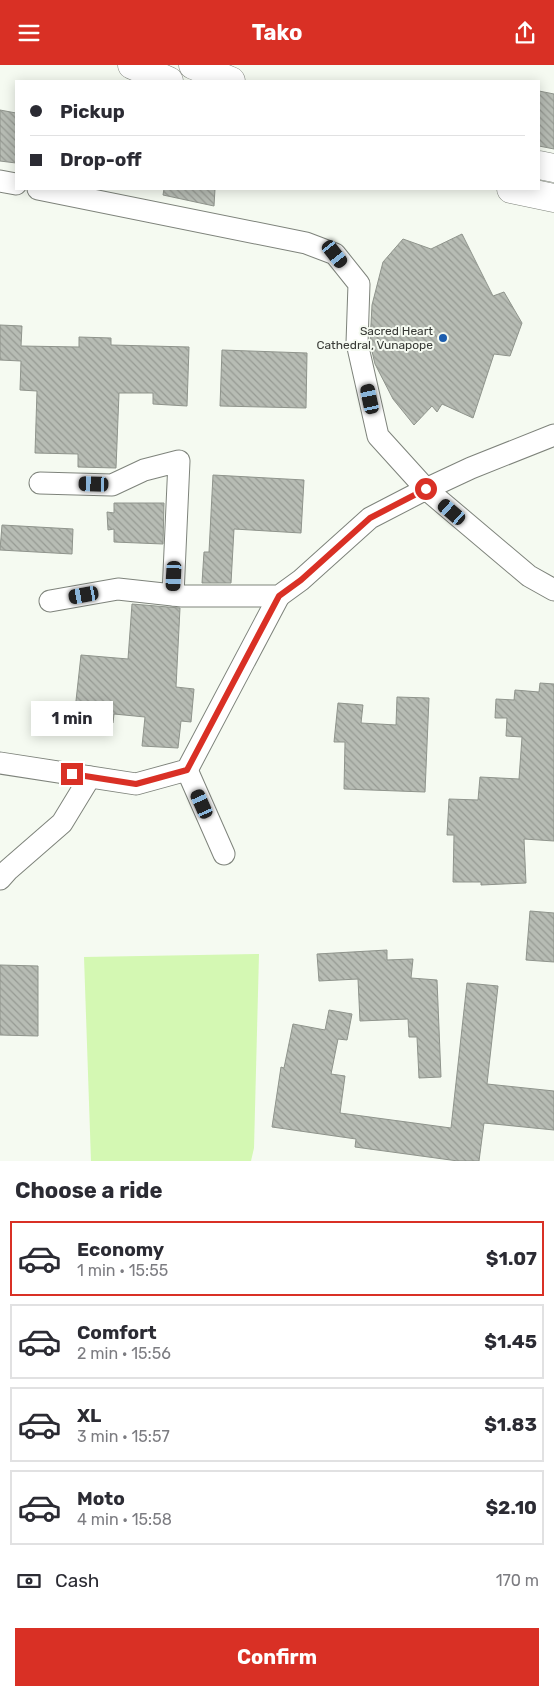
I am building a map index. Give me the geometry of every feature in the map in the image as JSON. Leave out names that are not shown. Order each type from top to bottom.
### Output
[{"type":"main road","points":[[132,65],[167,80]]},
{"type":"main road","points":[[193,65],[229,80]]},
{"type":"main road","points":[[540,165],[554,168]]},
{"type":"main road","points":[[516,190],[554,197]]},
{"type":"street","points":[[0,181],[15,184]]},
{"type":"street","points":[[43,190],[306,243],[335,254],[359,284],[358,343],[378,437],[426,489],[529,576],[554,590]]},
{"type":"street","points":[[0,763],[136,784],[187,770],[279,596],[301,580],[370,518],[471,468],[554,435]]},
{"type":"street","points":[[40,483],[112,485],[144,470],[179,461],[173,595]]},
{"type":"street","points":[[50,601],[118,589],[173,595],[279,596]]},
{"type":"street","points":[[187,770],[224,854]]},
{"type":"street","points":[[0,879],[62,823],[90,777]]},
{"type":"green space","points":[[259,954],[254,1148],[251,1161],[91,1161],[84,957]]},
{"type":"building","points":[[540,91],[554,94],[554,149],[540,146]]},
{"type":"building","points":[[0,110],[15,113],[15,163],[0,161]]},
{"type":"building","points":[[164,190],[215,190],[214,206],[163,195]]},
{"type":"building","name":"Sacred Heart Cathedral, Vunapope","points":[[462,234],[493,296],[504,292],[522,323],[510,356],[494,354],[473,418],[442,404],[437,412],[432,406],[414,425],[393,399],[375,364],[370,343],[372,305],[383,262],[403,239],[431,249]]},
{"type":"building","points":[[0,325],[22,326],[21,346],[79,347],[79,337],[111,338],[111,345],[189,347],[187,406],[153,404],[153,393],[119,393],[116,468],[78,467],[78,454],[35,453],[37,391],[20,390],[21,361],[0,360]]},
{"type":"building","points":[[222,350],[307,353],[306,408],[220,406]]},
{"type":"building","points":[[213,475],[304,480],[301,533],[234,529],[231,583],[202,583],[204,552],[209,552]]},
{"type":"building","points":[[114,503],[164,503],[163,544],[114,542],[114,529],[108,530],[107,512],[114,513]]},
{"type":"building","points":[[2,525],[73,529],[72,554],[0,550]]},
{"type":"building","points":[[132,604],[180,608],[176,687],[194,689],[191,722],[181,721],[178,748],[142,746],[145,717],[114,714],[113,723],[74,719],[81,655],[128,659]]},
{"type":"building","points":[[540,683],[554,684],[554,841],[524,839],[526,883],[481,885],[481,882],[453,882],[454,835],[447,835],[449,799],[478,800],[480,777],[519,779],[522,737],[506,736],[507,718],[495,718],[496,699],[514,700],[515,690],[539,692]]},
{"type":"building","points":[[397,697],[429,698],[425,792],[344,789],[345,742],[334,742],[338,703],[363,705],[361,723],[396,725]]},
{"type":"building","points":[[530,911],[554,913],[554,962],[526,960]]},
{"type":"building","points":[[387,950],[387,960],[413,959],[411,978],[437,980],[441,1077],[419,1078],[417,1037],[409,1037],[408,1019],[360,1021],[358,979],[319,981],[317,954]]},
{"type":"building","points":[[0,965],[38,966],[38,1036],[0,1035]]},
{"type":"building","points":[[467,983],[498,986],[487,1084],[554,1091],[554,1130],[484,1123],[479,1161],[458,1161],[355,1147],[356,1139],[272,1127],[281,1067],[284,1068],[293,1024],[325,1030],[329,1010],[352,1014],[347,1040],[338,1039],[331,1074],[345,1076],[340,1113],[451,1128]]},
{"type":"place","name":"Sacred Heart Cathedral, Vunapope","points":[[443,338]]},
{"type":"route","points":[[72,774],[136,784],[187,770],[279,596],[301,580],[370,518],[426,489]]}]
